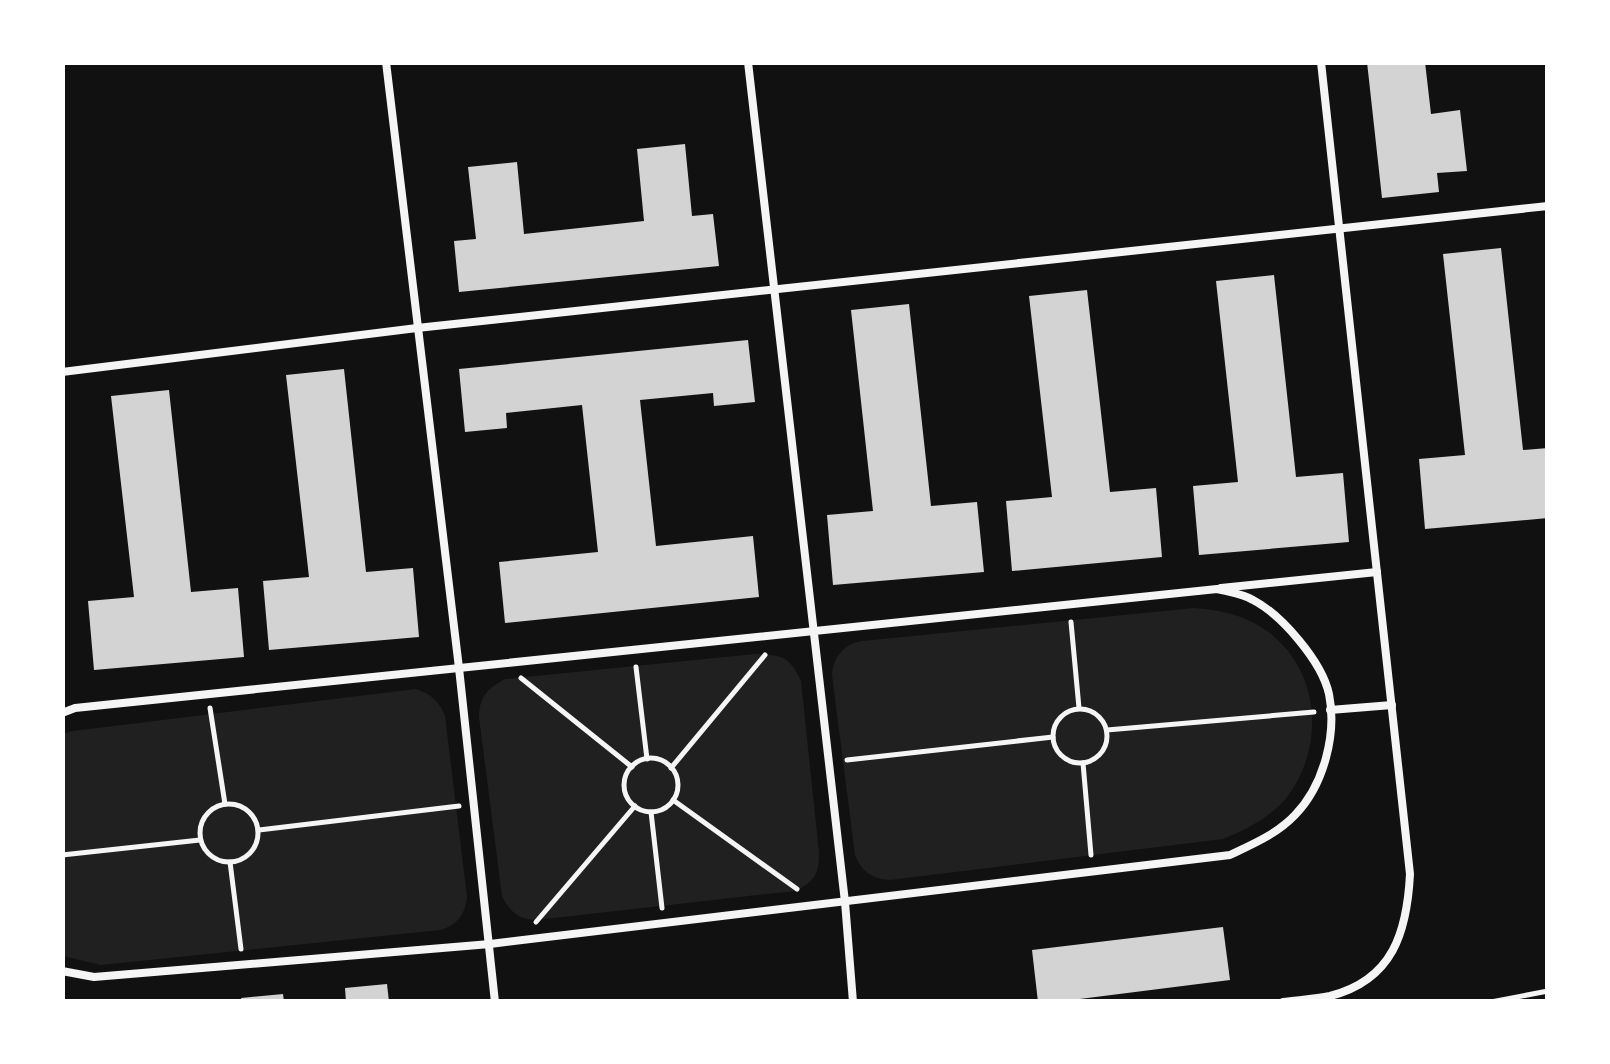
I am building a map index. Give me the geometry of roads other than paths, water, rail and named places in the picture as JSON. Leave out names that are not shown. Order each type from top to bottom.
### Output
[{"type":"lane","points":[[386,62],[459,668],[494,1002]]},
{"type":"lane","points":[[748,62],[854,1002]]},
{"type":"lane","points":[[1282,1002],[1351,989],[1385,963],[1405,925],[1410,874],[1320,62]]},
{"type":"lane","points":[[62,372],[417,328],[1548,206]]},
{"type":"lane","points":[[62,711],[1377,572]]},
{"type":"lane","points":[[62,971],[94,977],[490,944],[1230,855],[1269,837],[1296,814],[1315,785],[1327,754],[1331,725],[1329,692],[1313,660],[1291,631],[1252,598],[1217,589]]},
{"type":"lane","points":[[1330,710],[1392,704]]}]
